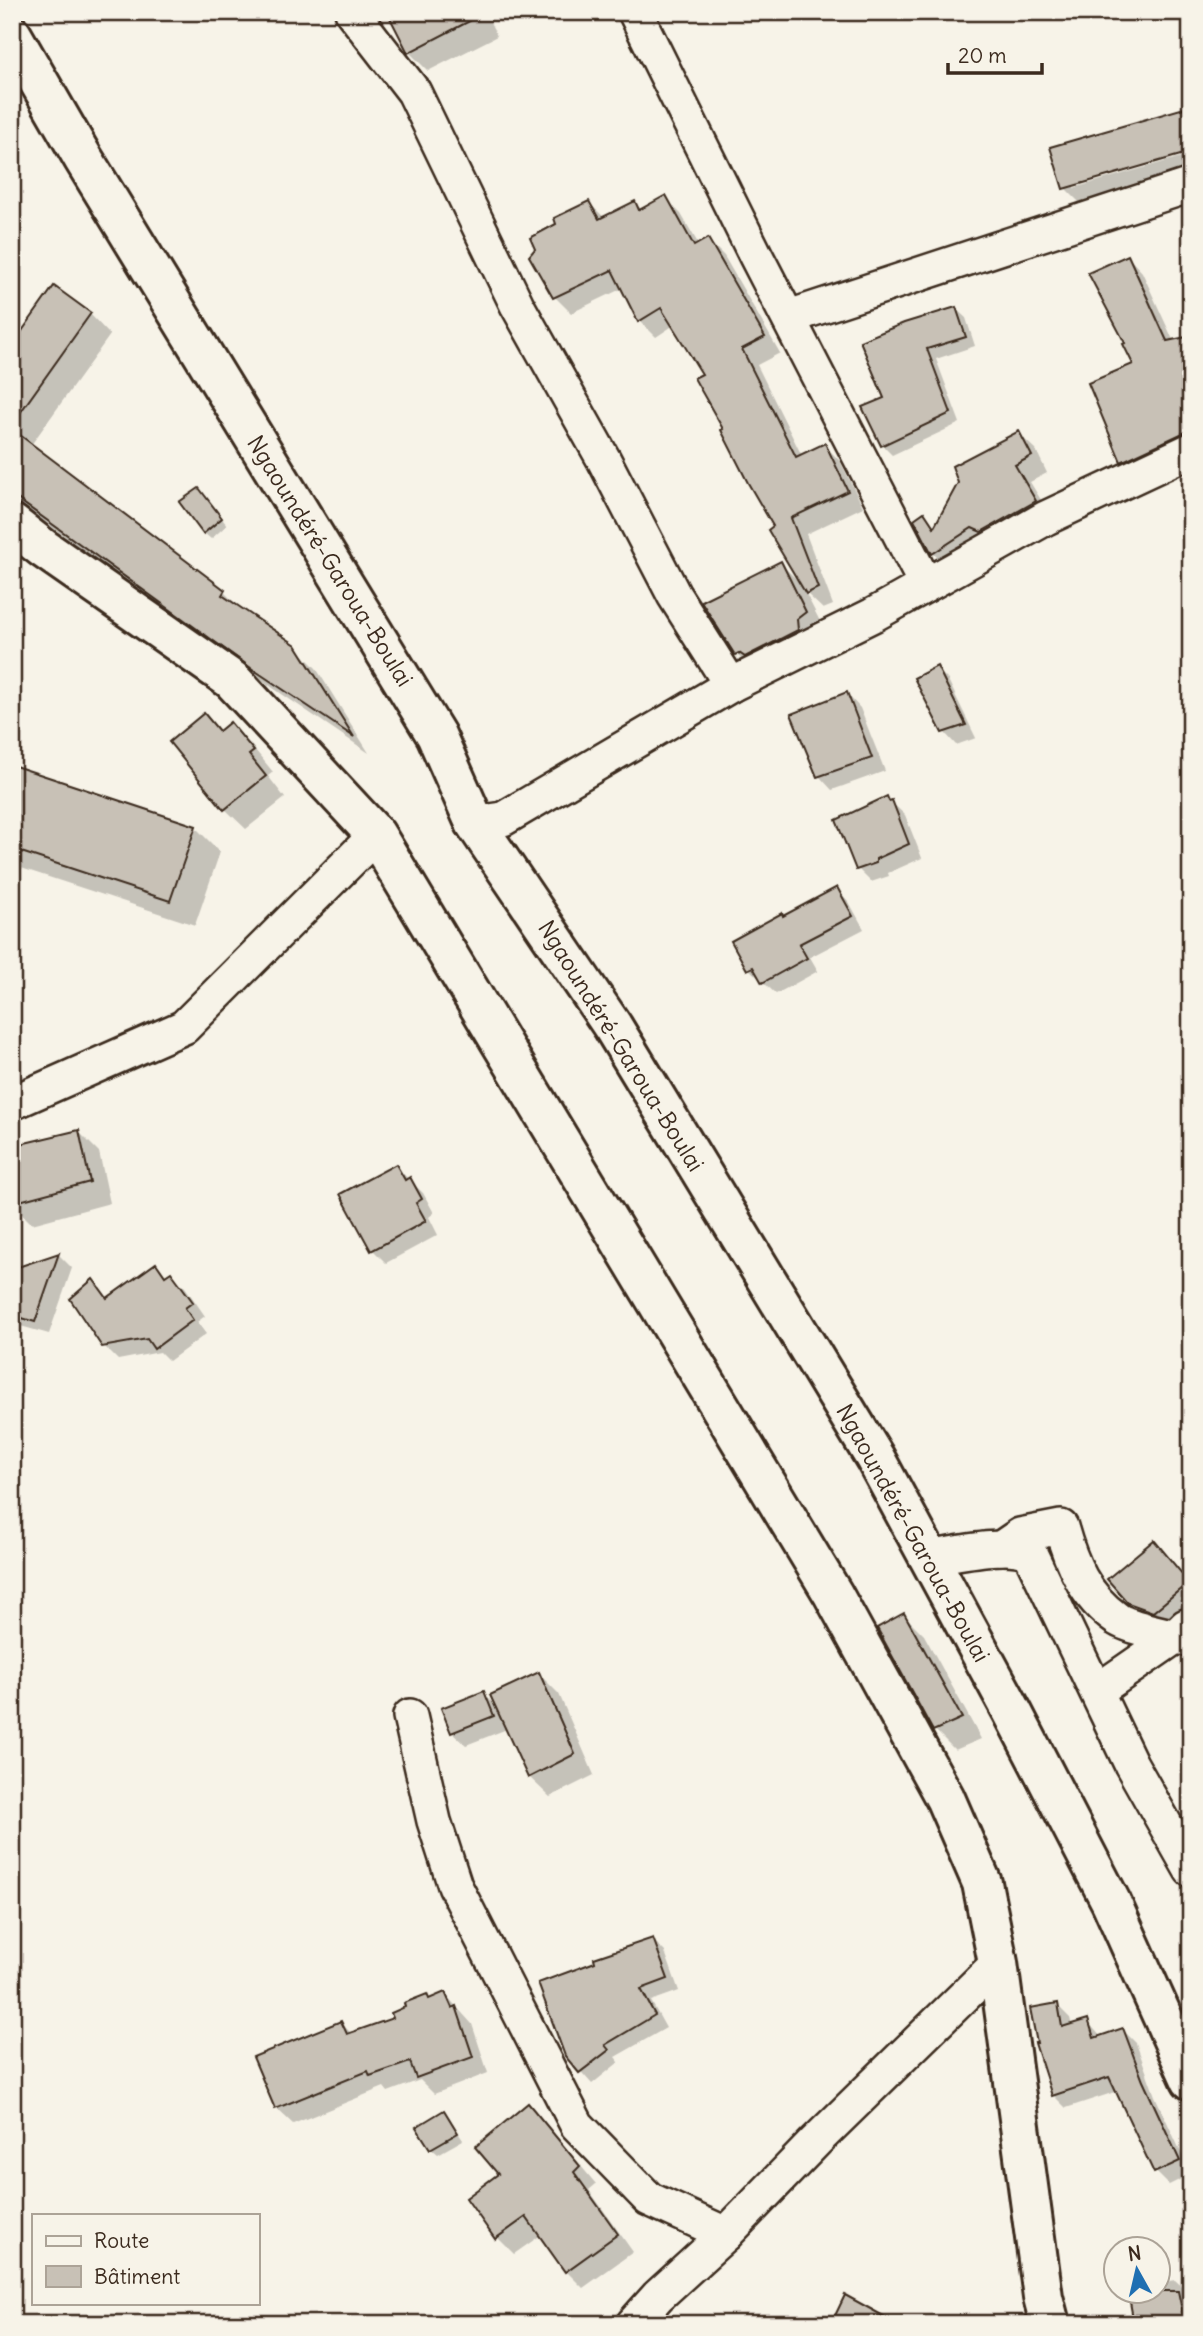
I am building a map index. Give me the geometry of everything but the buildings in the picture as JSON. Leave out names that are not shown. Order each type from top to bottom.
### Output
[{"type":"main road","name":"Ngaoundéré-Garoua-Boulai","points":[[12,35],[97,182],[436,735],[475,822],[613,1027],[875,1458],[1012,1711],[1111,1902],[1191,2080]]},
{"type":"main road","points":[[12,524],[232,680],[376,835],[834,1594],[945,1798],[982,1883],[998,1963],[1043,2297],[1049,2324]]},
{"type":"street","points":[[352,12],[414,92],[517,306],[604,460],[674,595],[731,685]]},
{"type":"street","points":[[635,12],[756,256],[926,585]]},
{"type":"street","points":[[789,317],[1191,185]]},
{"type":"street","points":[[475,822],[503,819],[731,685],[873,615],[1046,518],[1191,450]]},
{"type":"street","points":[[12,1103],[184,1027],[376,835]]},
{"type":"street","points":[[1001,1548],[1020,1535],[1061,1527],[1071,1562],[1090,1595],[1118,1621],[1186,1633]]},
{"type":"street","points":[[927,1558],[1001,1548],[1022,1549],[1030,1553],[1131,1764],[1191,1870]]},
{"type":"street","points":[[1097,1690],[1186,1633]]},
{"type":"street","points":[[410,1716],[434,1821],[455,1886],[577,2125],[649,2199],[726,2234]]},
{"type":"street","points":[[633,2324],[998,1963]]}]
